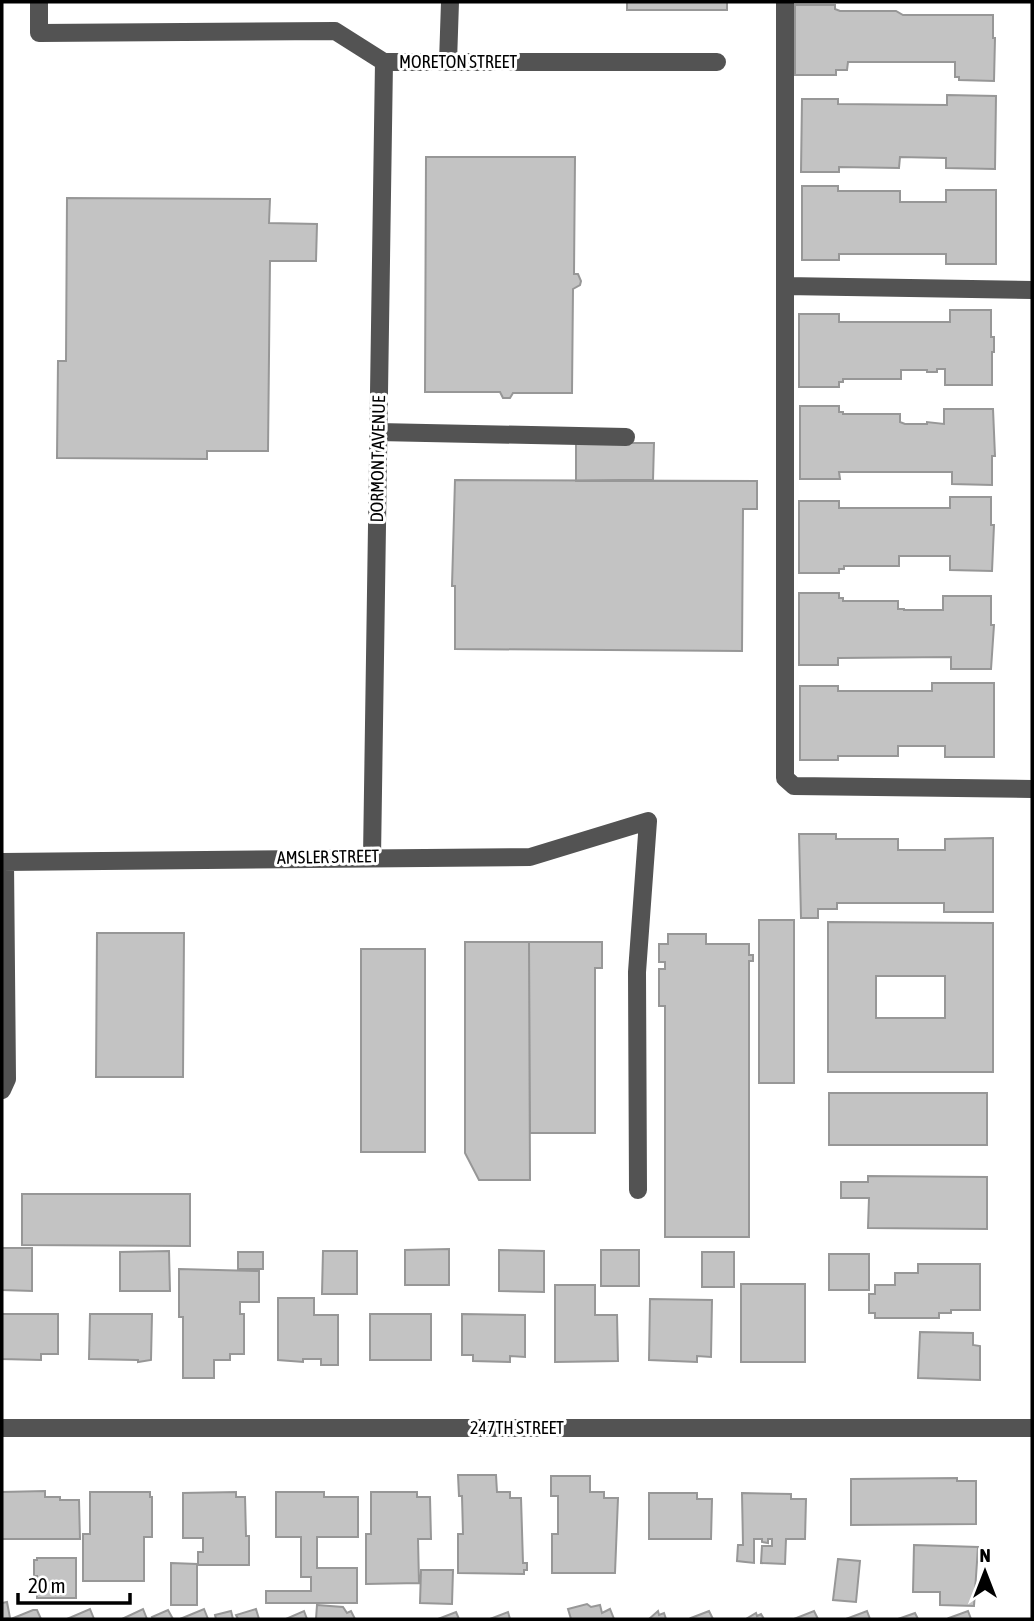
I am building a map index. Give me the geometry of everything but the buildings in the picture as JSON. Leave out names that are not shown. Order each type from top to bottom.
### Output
[{"type":"street","name":"MORETON STREET","points":[[39,2],[39,33],[335,31],[383,62],[717,62]]},
{"type":"street","points":[[448,62],[450,2]]},
{"type":"street","points":[[785,2],[785,778],[794,786],[1032,789]]},
{"type":"street","name":"DORMONT AVENUE","points":[[372,857],[383,62]]},
{"type":"street","points":[[785,286],[1032,290]]},
{"type":"street","points":[[378,432],[626,436]]},
{"type":"street","name":"AMSLER STREET","points":[[3,862],[530,857],[648,821],[637,972],[638,1190]]},
{"type":"street","points":[[2,1090],[7,1079],[3,862]]},
{"type":"street","name":"247TH STREET","points":[[2,1428],[1032,1428]]}]
